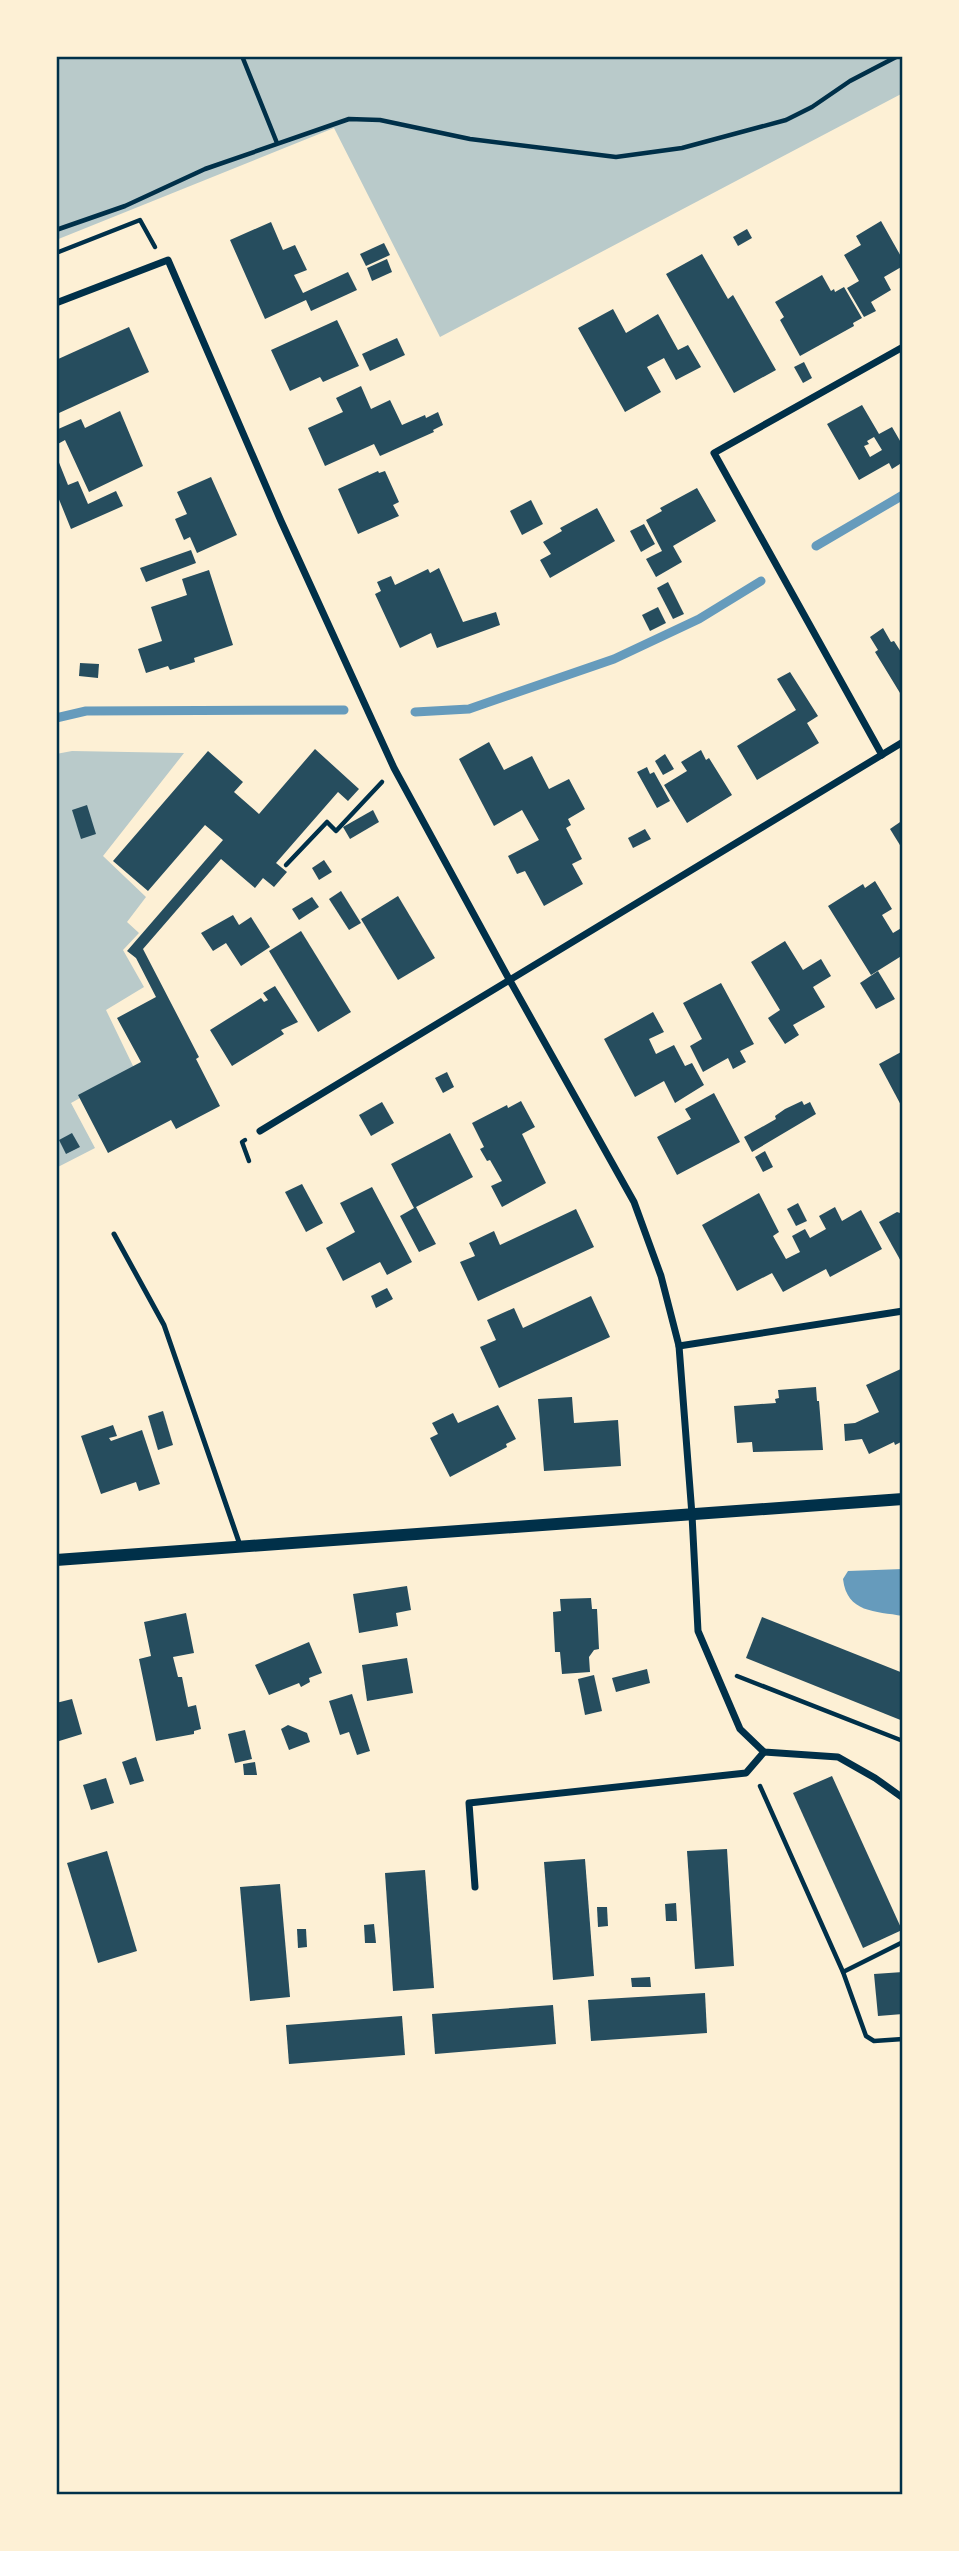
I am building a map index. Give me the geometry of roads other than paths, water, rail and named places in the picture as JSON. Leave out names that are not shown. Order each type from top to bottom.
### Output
[{"type":"street","points":[[56,303],[168,260],[281,521],[394,768],[634,1202],[661,1276],[679,1346],[698,1631],[740,1729],[764,1752],[838,1757],[875,1777],[903,1798]]},
{"type":"street","points":[[882,755],[713,453],[903,347]]},
{"type":"street","points":[[260,1131],[903,742]]},
{"type":"street","points":[[679,1346],[903,1311]]},
{"type":"street","points":[[56,1560],[903,1499]]},
{"type":"street","points":[[475,1888],[469,1803],[746,1773],[764,1752]]},
{"type":"lane","points":[[114,1234],[164,1325],[240,1547]]},
{"type":"water","points":[[903,1569],[903,1616],[873,1611],[856,1604],[850,1598],[843,1579],[848,1571]]},
{"type":"waterway","points":[[816,546],[903,495]]},
{"type":"waterway","points":[[415,712],[469,709],[614,659],[699,619],[761,581]]},
{"type":"waterway","points":[[56,718],[86,711],[344,710]]}]
